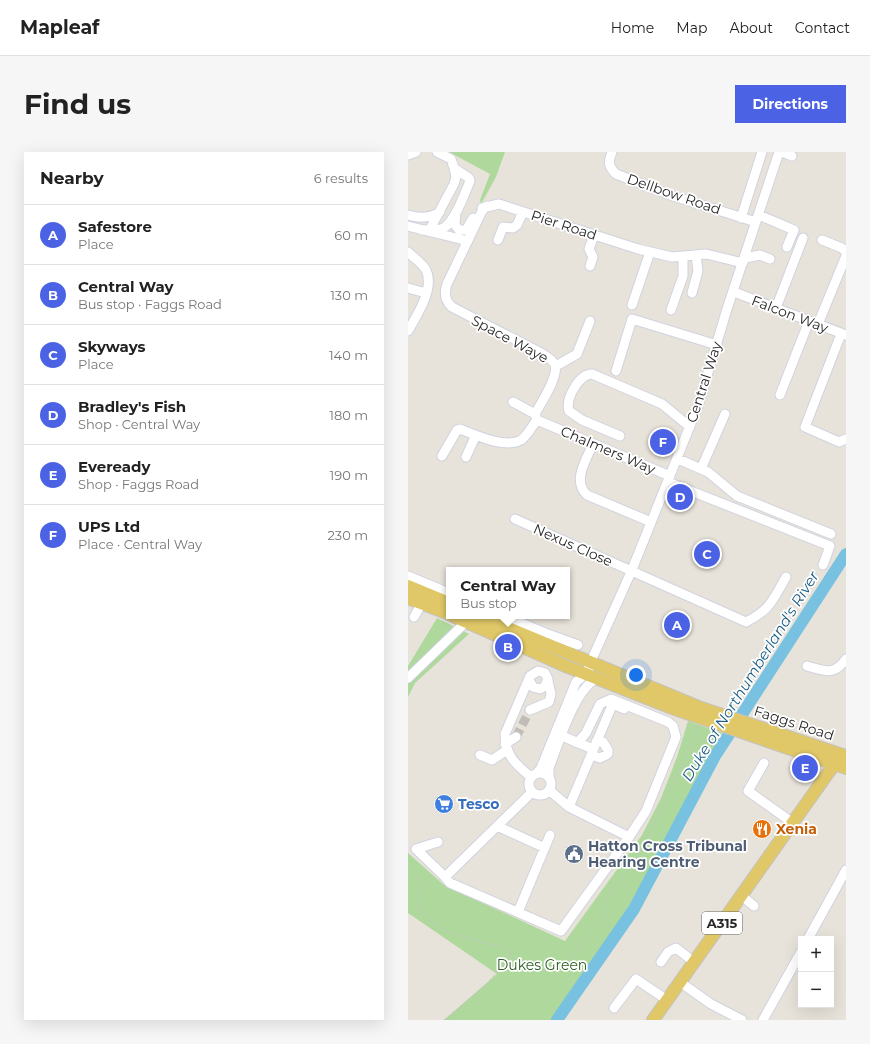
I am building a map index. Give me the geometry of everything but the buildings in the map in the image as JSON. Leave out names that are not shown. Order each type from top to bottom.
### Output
[{"type":"main road","points":[[408,586],[446,602]]},
{"type":"main road","points":[[408,598],[446,613]]},
{"type":"main road","name":"Faggs Road","points":[[461,619],[568,667],[594,670],[699,714]]},
{"type":"main road","name":"Faggs Road","points":[[487,619],[546,641],[634,692],[699,714],[842,755],[846,768]]},
{"type":"main road","name":"A315","points":[[653,1020],[842,755]]},
{"type":"street","points":[[408,155],[416,152]]},
{"type":"street","points":[[426,229],[440,212],[456,177],[451,159],[437,152]]},
{"type":"street","name":"Dellbow Road","points":[[612,152],[608,162],[610,168],[616,174],[673,196],[741,218],[773,221],[794,230],[787,246]]},
{"type":"street","points":[[741,218],[762,152]]},
{"type":"street","points":[[780,152],[792,156]]},
{"type":"street","name":"Central Way","points":[[594,670],[631,572],[678,459],[690,426],[780,152]]},
{"type":"street","points":[[426,229],[441,229],[445,227],[456,212],[470,178],[454,168]]},
{"type":"street","name":"Pier Road","points":[[487,206],[499,204],[594,235],[672,257],[706,254],[744,260],[760,255],[770,259]]},
{"type":"street","points":[[456,212],[456,227],[459,230],[464,231],[478,210],[487,206]]},
{"type":"street","points":[[408,226],[426,229],[468,241],[482,211],[487,206]]},
{"type":"street","points":[[408,215],[422,218],[433,216],[440,212]]},
{"type":"street","points":[[498,240],[503,227],[514,228],[523,212]]},
{"type":"street","points":[[590,266],[593,257],[588,249],[594,235]]},
{"type":"street","points":[[776,308],[802,238]]},
{"type":"street","points":[[822,240],[842,248],[846,252]]},
{"type":"street","name":"Space Waye","points":[[468,241],[447,284],[446,300],[452,307],[543,354],[553,361],[556,366],[554,379],[527,434],[516,442],[492,440],[476,435]]},
{"type":"street","points":[[408,252],[425,269],[429,278],[426,293],[408,331]]},
{"type":"street","points":[[632,305],[650,252]]},
{"type":"street","points":[[692,293],[698,271],[696,255]]},
{"type":"street","points":[[671,310],[683,276],[683,256]]},
{"type":"street","points":[[780,395],[846,256]]},
{"type":"street","points":[[408,288],[426,293]]},
{"type":"street","name":"Falcon Way","points":[[734,292],[844,335]]},
{"type":"street","points":[[616,371],[632,319],[717,345]]},
{"type":"street","points":[[556,366],[577,354],[590,321]]},
{"type":"street","points":[[844,335],[805,427],[839,442],[846,439]]},
{"type":"street","points":[[620,436],[582,420],[569,411],[569,401],[580,381],[587,374],[592,374],[662,404],[690,426]]},
{"type":"street","points":[[513,402],[536,416]]},
{"type":"street","points":[[701,469],[725,414]]},
{"type":"street","name":"Chalmers Way","points":[[536,416],[546,424],[669,479],[830,546],[824,565]]},
{"type":"street","points":[[442,456],[456,430],[460,429],[476,435],[466,457]]},
{"type":"street","points":[[593,444],[580,476],[579,484],[581,490],[587,495],[651,522]]},
{"type":"street","points":[[678,459],[708,472],[737,496],[831,534]]},
{"type":"street","name":"Nexus Close","points":[[515,519],[746,622],[760,615],[770,606],[786,577]]},
{"type":"street","points":[[408,576],[446,592]]},
{"type":"street","points":[[414,618],[422,604],[433,596]]},
{"type":"street","points":[[510,619],[546,641],[578,645]]},
{"type":"street","points":[[408,678],[467,621]]},
{"type":"street","points":[[807,666],[829,672],[836,670],[846,659]]},
{"type":"street","points":[[568,667],[574,673],[576,682]]},
{"type":"street","points":[[532,792],[529,783],[541,768],[576,682],[594,670]]},
{"type":"street","points":[[532,792],[543,794],[549,790],[551,784],[549,768],[584,681],[594,670]]},
{"type":"street","points":[[530,710],[548,702],[551,694],[548,681],[544,673],[538,671],[532,673],[505,734],[506,747],[521,768],[534,775],[545,773],[549,777]]},
{"type":"street","points":[[529,680],[533,687],[540,689]]},
{"type":"street","points":[[519,704],[526,697],[545,686],[548,681]]},
{"type":"street","points":[[438,842],[416,849],[450,883],[561,931],[646,811],[676,737],[673,726],[668,722],[611,699],[600,704],[586,733],[577,743]]},
{"type":"street","points":[[569,807],[607,714],[614,705],[650,720]]},
{"type":"street","points":[[562,736],[593,749]]},
{"type":"street","points":[[480,755],[492,760],[516,737]]},
{"type":"street","points":[[764,763],[748,791],[793,824]]},
{"type":"street","points":[[549,790],[569,807],[629,837]]},
{"type":"street","points":[[445,877],[532,792]]},
{"type":"street","points":[[497,826],[545,848]]},
{"type":"street","points":[[518,912],[550,835]]},
{"type":"street","points":[[810,936],[846,870]]},
{"type":"street","points":[[742,896],[754,906]]},
{"type":"street","points":[[661,962],[668,952],[676,948],[694,962]]},
{"type":"street","points":[[763,1020],[798,957]]},
{"type":"street","points":[[614,1008],[636,979],[667,1000]]},
{"type":"street","points":[[680,982],[712,1004],[742,1020]]},
{"type":"path","points":[[408,870],[423,885],[420,907],[429,921],[460,937],[505,947],[517,964],[536,969],[553,968],[563,965],[577,953],[602,918],[606,901],[613,887],[626,873],[643,847],[695,737],[699,714]]},
{"type":"path","points":[[444,1020],[488,984],[512,956]]},
{"type":"green space","points":[[449,152],[505,152],[496,177],[481,204],[480,200],[490,174]]},
{"type":"green space","points":[[437,618],[469,634],[415,683],[408,697],[408,666]]},
{"type":"green space","name":"Dukes Green","points":[[688,721],[722,733],[651,869],[613,932],[552,1020],[444,1020],[497,974],[408,913],[408,853],[444,885],[565,941],[642,835],[661,798],[677,757]]},
{"type":"waterway","name":"Duke of Northumberland's River","points":[[557,1020],[634,909],[715,756],[846,554]]},
{"type":"tunnel","points":[[516,737],[530,710]]},
{"type":"place","name":"UPS Ltd","points":[[663,442]]},
{"type":"place","name":"Bradley's Fish","points":[[680,497]]},
{"type":"place","name":"Skyways","points":[[707,554]]},
{"type":"place","name":"Safestore","points":[[677,625]]},
{"type":"place","name":"Central Way","points":[[508,647]]},
{"type":"place","name":"Eveready","points":[[805,768]]},
{"type":"place","name":"Tesco","points":[[444,804]]},
{"type":"place","name":"Xenia","points":[[762,829]]},
{"type":"place","name":"Hatton Cross Tribunal Hearing Centre","points":[[574,854]]}]
